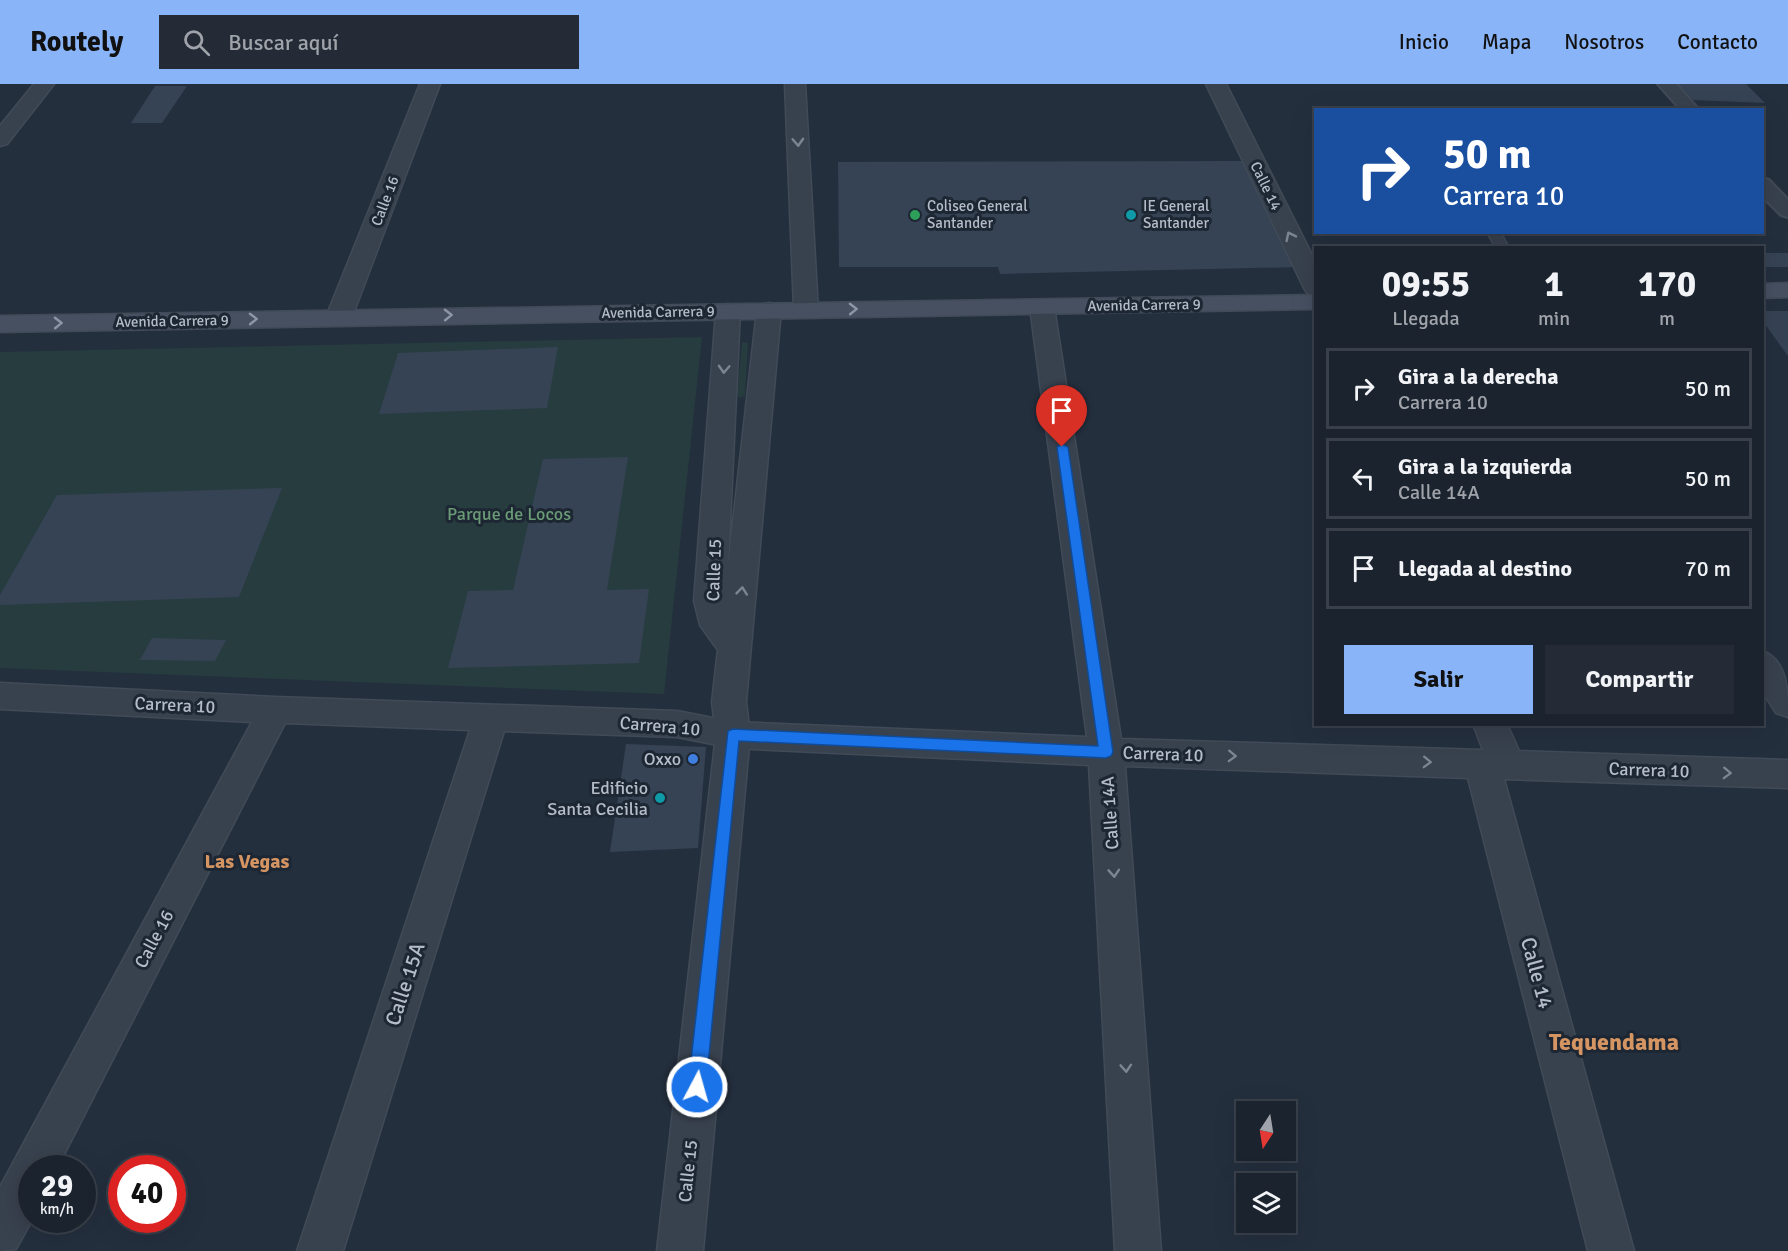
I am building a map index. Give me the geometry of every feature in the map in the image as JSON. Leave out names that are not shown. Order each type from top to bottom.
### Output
[{"type":"main road","points":[[1764,291],[1788,290]]},
{"type":"main road","name":"Avenida Carrera 9","points":[[0,324],[1314,302]]},
{"type":"street","points":[[0,140],[44,84]]},
{"type":"street","name":"Calle 16","points":[[339,317],[430,84]]},
{"type":"street","points":[[795,84],[806,310]]},
{"type":"street","name":"Calle 14","points":[[1216,84],[1314,284]]},
{"type":"street","points":[[1667,84],[1689,108]]},
{"type":"street","points":[[1764,186],[1788,211]]},
{"type":"street","name":"Calle 14A","points":[[1042,306],[1106,752],[1138,1251]]},
{"type":"street","points":[[736,649],[769,310]]},
{"type":"street","name":"Calle 15","points":[[680,1251],[733,735],[729,702],[736,649],[716,625],[711,601],[728,311]]},
{"type":"street","points":[[1764,666],[1788,704]]},
{"type":"street","name":"Carrera 10","points":[[0,696],[275,710],[677,724],[733,735],[1106,752],[1788,774]]},
{"type":"street","name":"Calle 16","points":[[41,1155],[275,710]]},
{"type":"street","name":"Calle 15A","points":[[320,1251],[490,718]]},
{"type":"street","name":"Calle 14","points":[[1490,726],[1494,765],[1611,1251]]},
{"type":"street","points":[[0,1233],[18,1199]]},
{"type":"green space","name":"Parque de Locos","points":[[702,337],[664,694],[0,668],[0,352]]},
{"type":"green space","points":[[742,342],[748,343],[745,395],[741,398],[737,396]]},
{"type":"building","points":[[1678,84],[1746,84],[1765,103],[1693,100]]},
{"type":"building","points":[[155,86],[187,86],[162,123],[131,123]]},
{"type":"building","name":"IE General Santander","points":[[1243,161],[1298,267],[1000,274],[998,267],[839,267],[838,162]]},
{"type":"building","points":[[1764,253],[1788,253],[1788,267],[1764,267]]},
{"type":"building","points":[[1764,311],[1788,311],[1788,356],[1764,323]]},
{"type":"building","points":[[558,347],[547,408],[379,414],[398,353]]},
{"type":"building","points":[[628,457],[607,590],[649,589],[639,663],[448,668],[468,591],[513,590],[543,459]]},
{"type":"building","points":[[282,488],[239,597],[0,605],[0,595],[57,495]]},
{"type":"building","points":[[152,638],[226,640],[215,661],[140,660]]},
{"type":"building","name":"Edificio Santa Cecilia","points":[[626,744],[706,747],[698,848],[610,852]]},
{"type":"place","name":"Coliseo General Santander","points":[[915,215]]},
{"type":"place","name":"IE General Santander","points":[[1131,215]]},
{"type":"place","name":"Oxxo","points":[[693,759]]},
{"type":"place","name":"Edificio Santa Cecilia","points":[[660,798]]},
{"type":"district","name":"Las Vegas","points":[[247,861]]},
{"type":"district","name":"Tequendama","points":[[1614,1042]]},
{"type":"route","points":[[697,1087],[733,735],[1106,752],[1062,447]]}]
